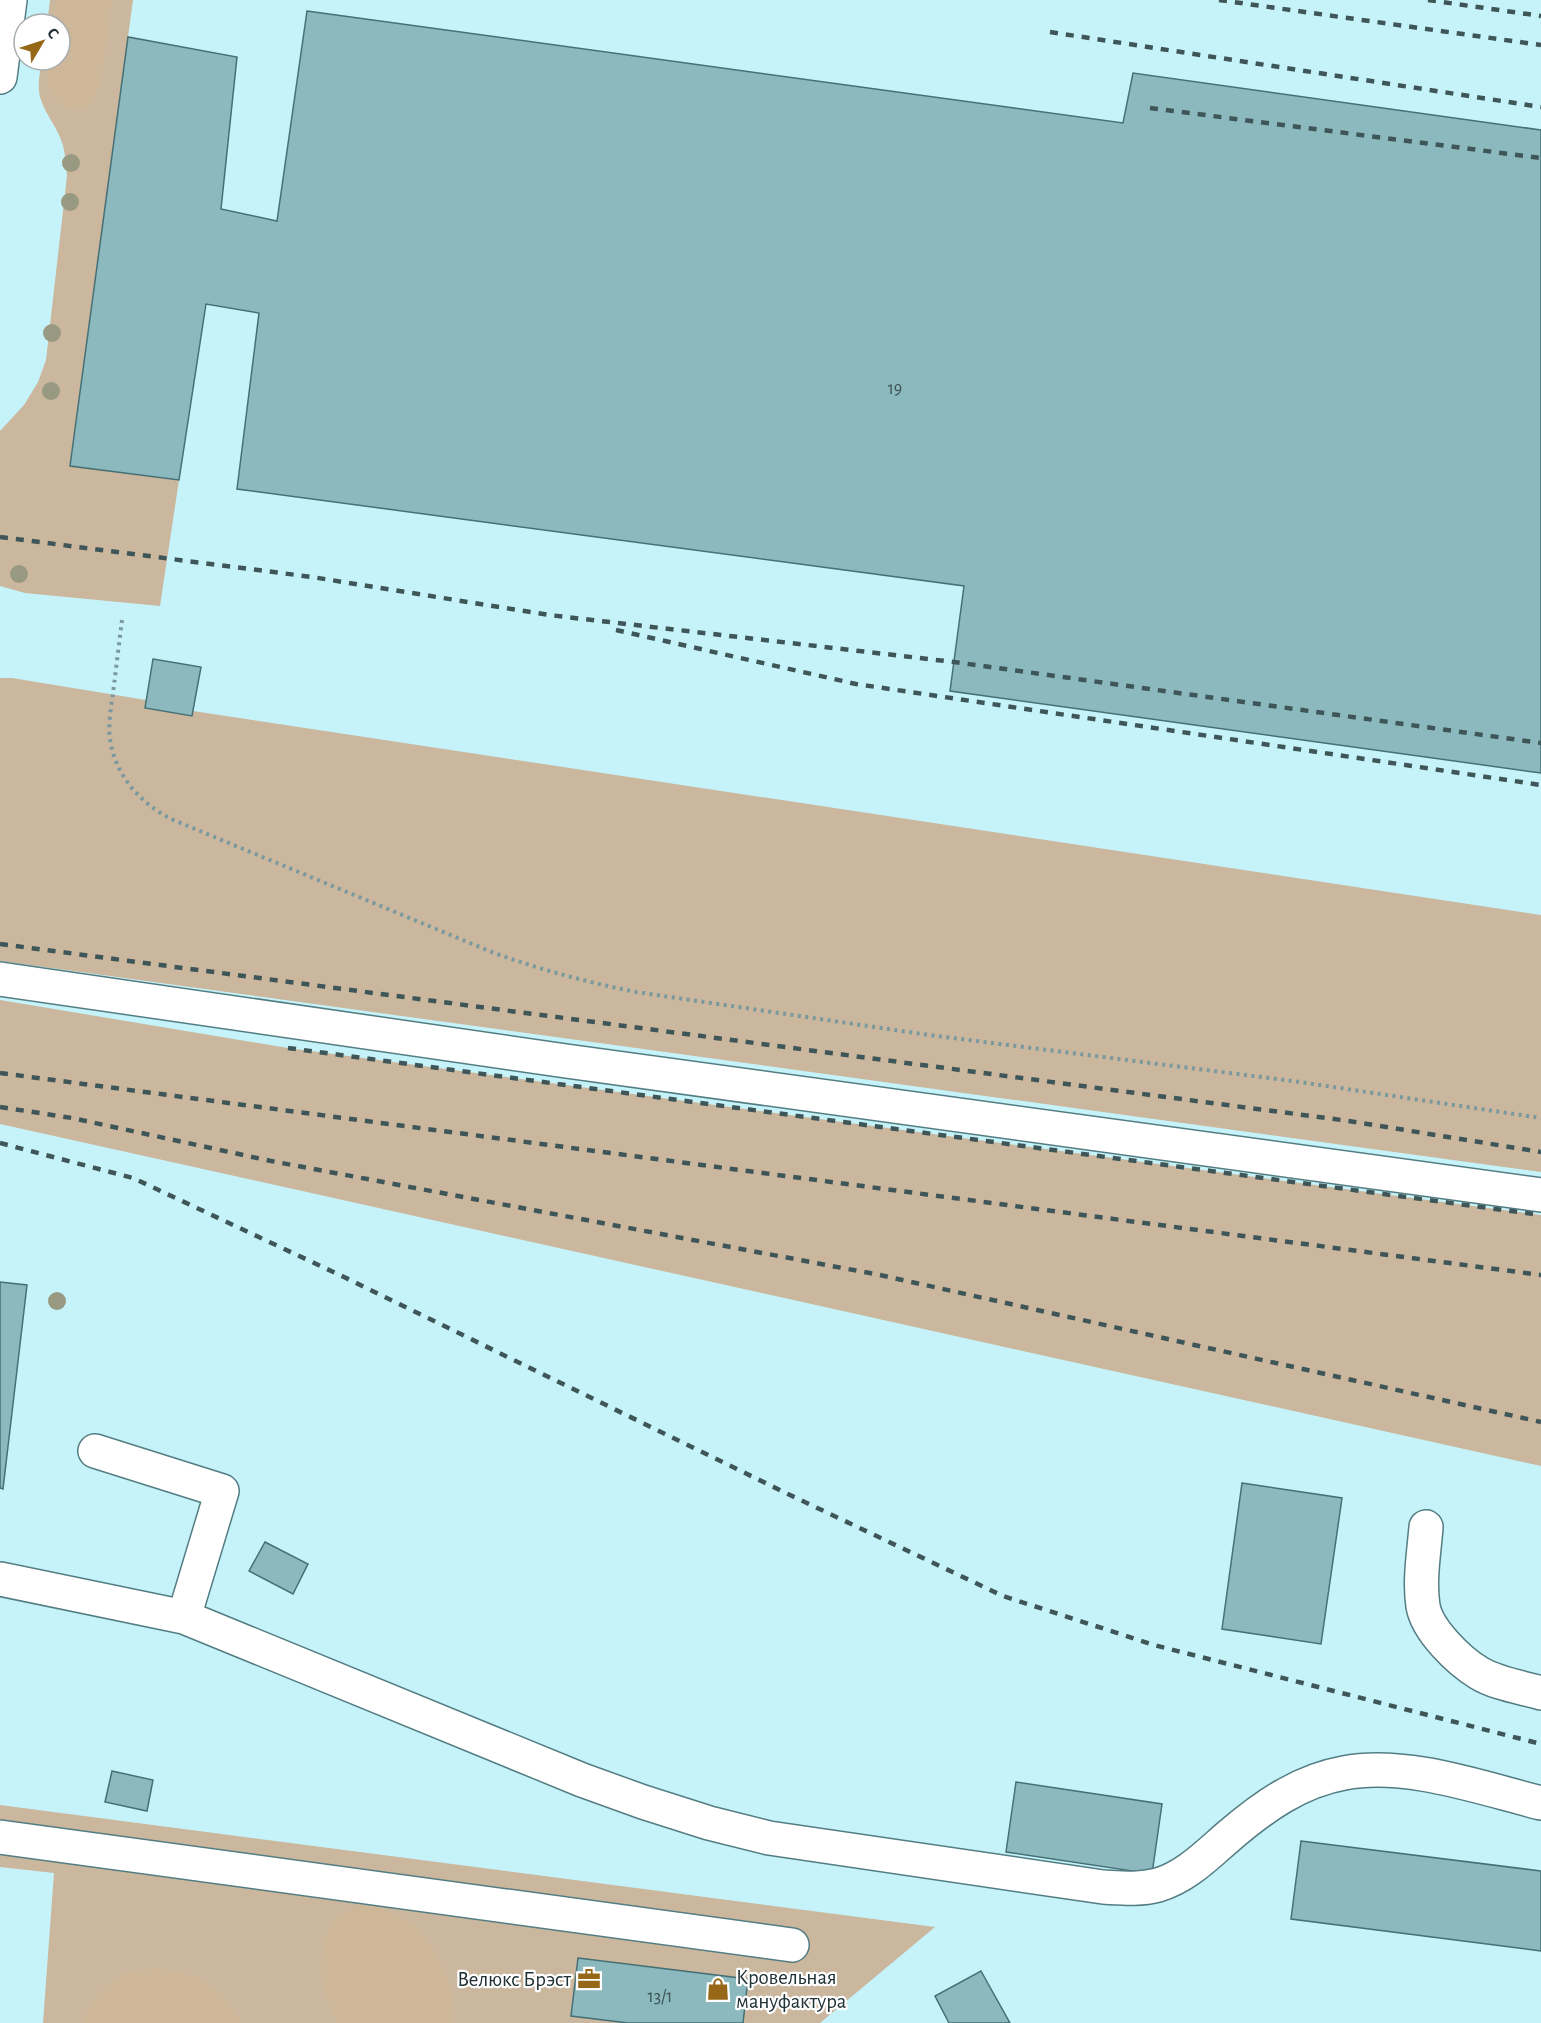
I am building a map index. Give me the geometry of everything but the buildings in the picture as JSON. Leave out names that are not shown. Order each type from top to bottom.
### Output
[{"type":"street","points":[[0,71],[10,0]]},
{"type":"street","points":[[0,979],[590,1064],[1541,1195]]},
{"type":"street","points":[[95,1451],[222,1491],[184,1617]]},
{"type":"street","points":[[1426,1527],[1421,1586],[1424,1610],[1436,1633],[1456,1656],[1479,1674],[1541,1693]]},
{"type":"street","points":[[0,1579],[184,1617],[582,1780],[643,1802],[709,1823],[769,1838],[825,1847],[1103,1887],[1132,1889],[1160,1884],[1181,1874],[1200,1861],[1264,1807],[1302,1785],[1344,1773],[1386,1770],[1424,1774],[1541,1803]]},
{"type":"street","points":[[0,1837],[792,1945]]},
{"type":"path","points":[[122,620],[109,719],[110,738],[114,759],[125,778],[138,796],[153,810],[451,935],[543,970],[636,992],[917,1034],[1293,1081],[1541,1118]]},
{"type":"shaded area","points":[[50,0],[133,0],[70,465],[179,480],[160,606],[25,593],[0,586],[0,431],[24,405],[38,382],[46,360],[67,176],[61,140],[40,97],[39,78],[40,72],[72,72],[72,12],[48,12]]},
{"type":"shaded area","points":[[56,0],[112,0],[103,66],[97,91],[88,105],[77,110],[59,103],[48,84],[47,72],[72,72],[72,12],[54,12]]},
{"type":"shaded area","points":[[0,678],[146,700],[145,708],[193,711],[1541,915],[1541,1172],[0,961]]},
{"type":"shaded area","points":[[0,1000],[288,1048],[1541,1215],[1541,1466],[0,1124]]},
{"type":"shaded area","points":[[0,1805],[935,1927],[820,2023],[43,2023],[54,1873],[0,1867]]},
{"type":"shaded area","points":[[359,1906],[376,1906],[399,1916],[414,1927],[434,1950],[447,1978],[454,2023],[337,2023],[322,1981],[324,1942],[336,1920],[345,1912]]},
{"type":"shaded area","points":[[157,1968],[196,1976],[223,1995],[242,2023],[82,2023],[101,1989],[126,1972]]},
{"type":"railway","points":[[1219,0],[1541,45]]},
{"type":"railway","points":[[1428,0],[1541,16]]},
{"type":"railway","points":[[1050,32],[1541,107]]},
{"type":"railway","points":[[1150,108],[1541,158]]},
{"type":"railway","points":[[0,537],[312,577],[549,615],[954,662],[1541,743]]},
{"type":"railway","points":[[616,630],[856,684],[1541,785]]},
{"type":"railway","points":[[0,944],[1349,1121],[1541,1152]]},
{"type":"railway","points":[[288,1048],[1541,1215]]},
{"type":"railway","points":[[0,1073],[1541,1275]]},
{"type":"railway","points":[[0,1107],[72,1118],[271,1161],[880,1275],[1541,1422]]},
{"type":"railway","points":[[0,1143],[133,1178],[344,1277],[790,1495],[1003,1596],[1154,1645],[1541,1744]]},
{"type":"place","name":"Велюкс Брэст","points":[[589,1979]]},
{"type":"place","name":"Кровельная мануфактура","points":[[718,1989]]}]
